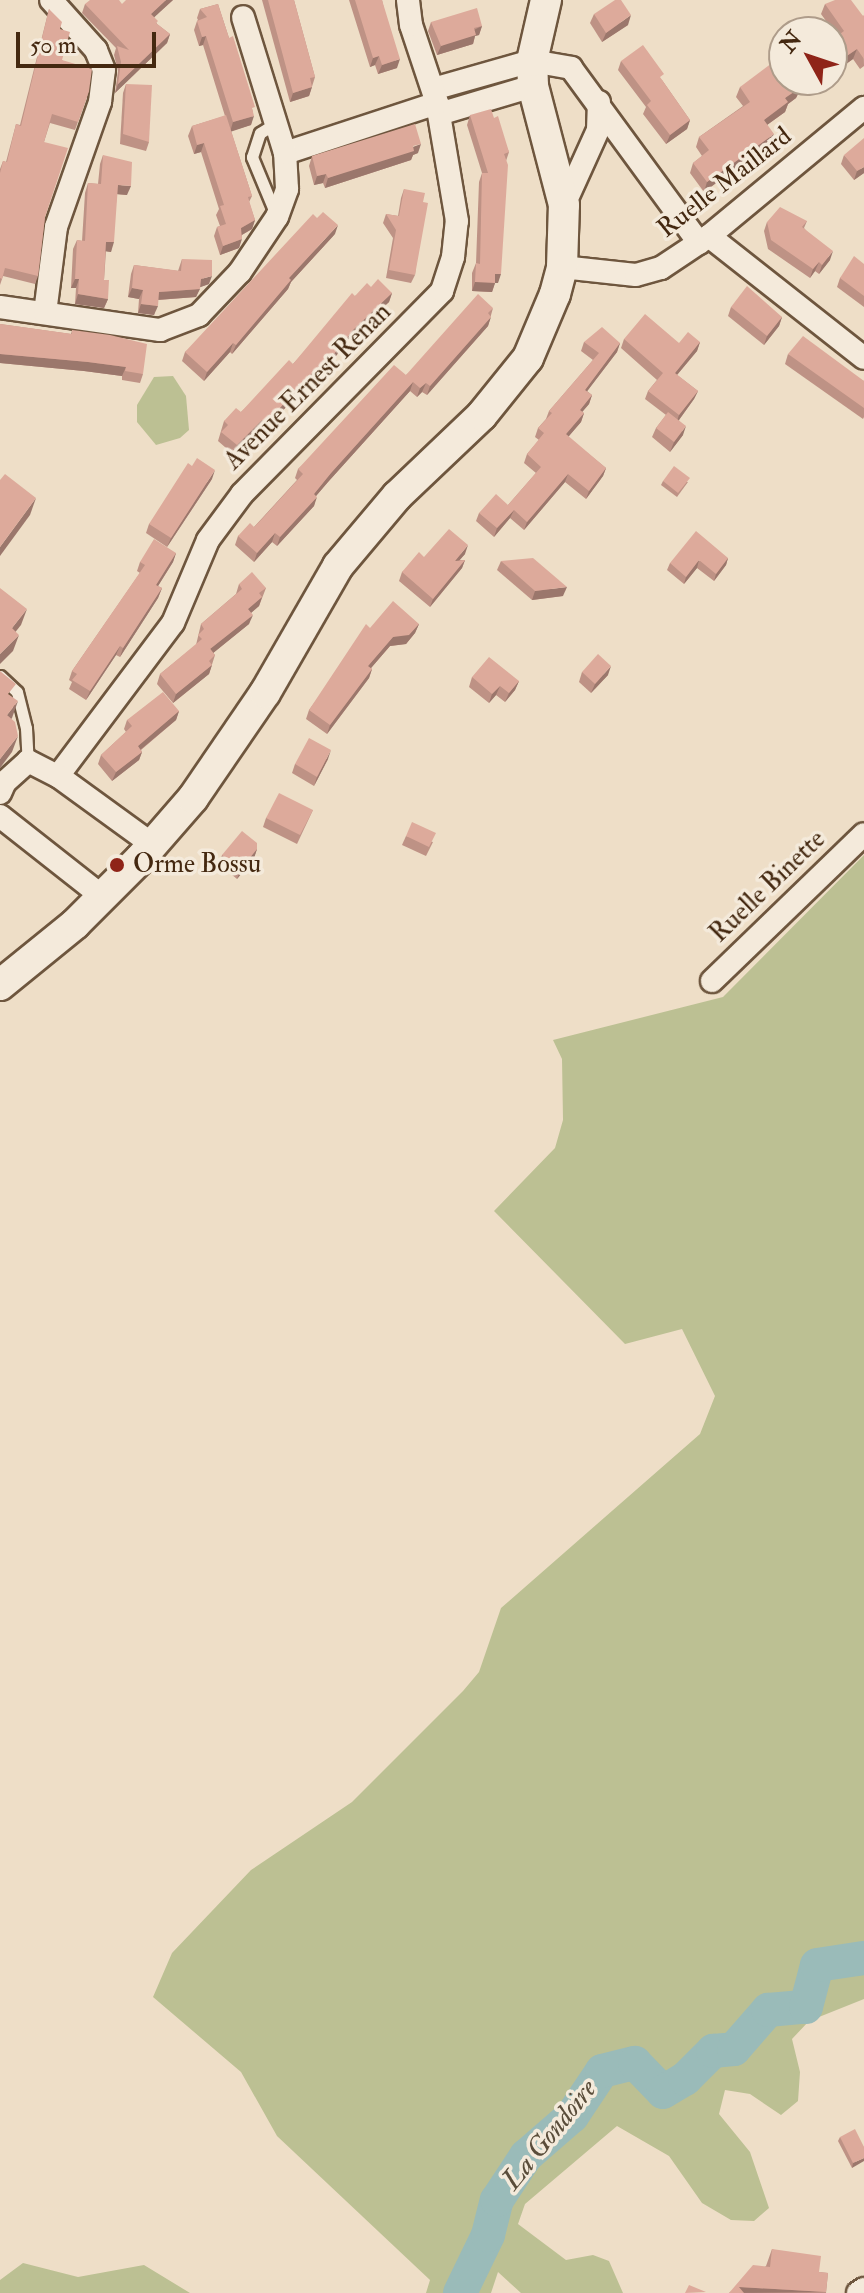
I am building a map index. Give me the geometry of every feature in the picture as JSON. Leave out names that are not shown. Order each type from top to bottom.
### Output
[{"type":"main road","points":[[0,985],[103,897],[193,798],[265,693],[338,566],[397,496],[482,415],[528,358],[555,294],[562,267],[564,205],[532,74],[546,0]]},
{"type":"street","points":[[45,313],[56,227],[100,102],[104,70],[96,50],[51,0]]},
{"type":"street","name":"Avenue Ernest Renan","points":[[58,776],[173,623],[208,540],[242,494],[442,291],[453,257],[457,221],[436,102],[411,25],[408,0]]},
{"type":"street","points":[[0,307],[160,330],[199,315],[240,272],[277,217],[287,189],[285,153],[243,17]]},
{"type":"street","points":[[285,153],[436,102],[532,74],[571,68],[704,239],[864,358]]},
{"type":"street","points":[[564,205],[598,130],[599,102]]},
{"type":"street","name":"Ruelle Maillard","points":[[562,267],[636,275],[661,268],[704,239],[864,108]]},
{"type":"street","points":[[0,793],[5,782],[28,761],[58,776],[146,852]]},
{"type":"street","points":[[0,816],[103,897]]},
{"type":"street","name":"Ruelle Binette","points":[[712,981],[864,834]]},
{"type":"street","points":[[858,2293],[864,2289]]},
{"type":"lane","points":[[276,123],[260,133],[252,157],[277,217]]},
{"type":"lane","points":[[0,676],[17,692],[26,728],[28,761]]},
{"type":"green space","points":[[173,376],[186,396],[189,430],[180,438],[156,445],[137,422],[137,405],[154,377]]},
{"type":"green space","points":[[864,855],[864,1999],[809,2021],[792,2039],[800,2072],[798,2101],[781,2115],[750,2094],[725,2090],[719,2114],[750,2152],[769,2208],[754,2221],[731,2220],[702,2203],[669,2156],[617,2126],[525,2204],[518,2224],[566,2260],[593,2255],[609,2261],[623,2293],[521,2293],[498,2272],[491,2293],[426,2293],[430,2280],[277,2136],[241,2072],[153,1997],[172,1953],[251,1870],[352,1802],[463,1691],[479,1672],[501,1608],[700,1434],[715,1396],[682,1329],[625,1344],[494,1211],[555,1148],[563,1120],[562,1059],[553,1040],[723,997]]},
{"type":"green space","points":[[23,2263],[78,2277],[144,2265],[190,2293],[0,2293],[0,2280]]},
{"type":"building","points":[[90,0],[119,0],[122,4],[126,0],[166,0],[151,14],[158,21],[156,23],[170,34],[118,84],[121,62],[117,46],[129,50],[85,4]]},
{"type":"building","points":[[268,0],[294,0],[315,77],[310,78],[312,87],[293,93]]},
{"type":"building","points":[[355,0],[382,0],[400,59],[382,65],[379,56],[373,58]]},
{"type":"building","points":[[615,0],[621,0],[631,15],[606,33],[594,14]]},
{"type":"building","points":[[835,0],[851,0],[864,15],[864,59],[857,49],[848,55],[848,16],[833,16],[825,4]]},
{"type":"building","points":[[218,4],[229,38],[233,36],[255,107],[252,108],[254,116],[233,122],[206,36],[202,37],[197,21],[207,17],[200,9]]},
{"type":"building","points":[[477,8],[482,26],[474,28],[476,35],[441,46],[431,22]]},
{"type":"building","points":[[49,9],[62,22],[60,29],[70,32],[62,60],[92,69],[89,91],[78,122],[52,114],[44,142],[68,148],[45,217],[38,276],[5,268],[2,279],[0,173],[3,161],[7,162],[16,124],[21,126]]},
{"type":"building","points":[[643,45],[664,74],[660,77],[690,120],[670,135],[647,105],[651,101],[621,61]]},
{"type":"building","points":[[768,66],[768,96],[788,96],[785,98],[788,102],[764,120],[774,134],[707,182],[693,163],[709,150],[699,137],[750,102],[740,87]]},
{"type":"building","points":[[126,84],[152,85],[149,142],[123,134]]},
{"type":"building","points":[[491,109],[494,118],[498,116],[509,152],[504,154],[508,165],[501,274],[495,274],[495,283],[475,282],[476,263],[480,264],[482,173],[488,173],[470,115]]},
{"type":"building","points":[[226,115],[252,196],[248,197],[255,220],[241,228],[242,239],[223,246],[217,227],[226,224],[220,206],[224,205],[204,143],[197,145],[192,126]]},
{"type":"building","points":[[415,124],[421,144],[413,146],[414,151],[328,178],[326,174],[317,176],[312,156]]},
{"type":"building","points":[[864,138],[864,167],[857,171],[844,155]]},
{"type":"building","points":[[103,155],[132,162],[131,186],[118,185],[114,242],[106,242],[104,280],[109,280],[108,299],[78,294],[79,279],[75,279],[77,240],[85,241],[88,183],[101,184]]},
{"type":"building","points":[[404,189],[425,193],[423,202],[428,203],[415,275],[389,270],[396,230],[386,214],[399,216]]},
{"type":"building","points":[[780,207],[807,221],[802,227],[833,251],[822,265],[819,262],[813,269],[771,240],[767,222]]},
{"type":"building","points":[[323,212],[338,225],[289,278],[291,280],[236,345],[233,343],[207,372],[185,352],[313,214],[317,218]]},
{"type":"building","points":[[854,256],[864,264],[864,296],[840,278]]},
{"type":"building","points":[[182,259],[212,260],[212,276],[201,279],[200,289],[159,292],[158,306],[141,304],[143,290],[132,288],[134,265],[181,271]]},
{"type":"building","points":[[378,279],[392,293],[353,330],[319,373],[315,370],[266,423],[262,420],[237,445],[221,432],[228,425],[224,421],[236,408],[241,412],[289,360],[293,364],[352,293],[355,296],[367,283],[371,287]]},
{"type":"building","points":[[747,286],[782,317],[767,336],[731,307]]},
{"type":"building","points":[[478,294],[493,308],[488,313],[491,317],[430,386],[426,383],[420,388],[413,382],[331,473],[314,494],[317,497],[280,537],[275,533],[257,553],[238,536],[250,523],[254,527],[303,474],[298,469],[394,365],[406,375]]},
{"type":"building","points":[[645,314],[679,343],[688,332],[700,342],[675,373],[698,391],[679,415],[648,391],[663,373],[624,339]]},
{"type":"building","points":[[0,324],[72,334],[72,330],[110,335],[147,344],[143,374],[125,371],[126,367],[0,354]]},
{"type":"building","points":[[602,327],[620,343],[585,390],[592,395],[580,410],[584,413],[566,434],[606,468],[589,491],[568,474],[527,522],[514,510],[497,528],[479,513],[496,494],[508,505],[541,467],[527,454],[544,433],[538,428],[599,353],[584,342]]},
{"type":"building","points":[[803,336],[864,381],[864,408],[788,354]]},
{"type":"building","points":[[668,412],[686,426],[674,442],[656,428]]},
{"type":"building","points":[[197,458],[215,470],[171,538],[149,524],[188,463],[192,466]]},
{"type":"building","points":[[674,466],[690,478],[678,493],[663,481]]},
{"type":"building","points":[[5,474],[36,498],[0,547],[0,480]]},
{"type":"building","points":[[449,529],[468,545],[455,561],[465,560],[433,599],[402,572],[419,552],[424,557]]},
{"type":"building","points":[[696,531],[728,558],[716,574],[699,560],[686,577],[670,563]]},
{"type":"building","points":[[154,539],[176,553],[156,585],[162,588],[123,648],[120,646],[90,691],[72,680],[77,674],[72,671],[145,565],[140,562]]},
{"type":"building","points":[[533,558],[567,587],[535,591],[501,561]]},
{"type":"building","points":[[252,572],[266,588],[259,593],[262,597],[248,609],[253,615],[210,649],[215,655],[209,661],[212,665],[176,694],[160,674],[202,639],[198,635],[204,629],[201,624],[242,589],[239,584]]},
{"type":"building","points":[[0,588],[27,609],[12,628],[19,635],[0,654]]},
{"type":"building","points":[[393,601],[419,624],[409,635],[393,637],[368,666],[372,669],[330,725],[309,710],[366,624],[370,628]]},
{"type":"building","points":[[598,654],[611,666],[595,684],[582,672]]},
{"type":"building","points":[[489,657],[519,681],[509,693],[500,686],[492,694],[472,677]]},
{"type":"building","points":[[0,671],[16,684],[8,694],[18,701],[7,715],[15,722],[18,736],[0,759]]},
{"type":"building","points":[[163,692],[179,711],[138,746],[142,752],[116,772],[101,755],[132,726],[127,720]]},
{"type":"building","points":[[309,738],[331,750],[317,777],[295,764]]},
{"type":"building","points":[[279,793],[313,810],[300,835],[266,818]]},
{"type":"building","points":[[412,822],[436,833],[429,847],[406,836]]},
{"type":"building","points":[[242,831],[257,843],[257,849],[240,870],[222,855]]},
{"type":"building","points":[[855,2129],[864,2147],[864,2158],[853,2163],[840,2137]]},
{"type":"building","points":[[772,2249],[821,2256],[819,2272],[828,2273],[826,2292],[739,2287],[744,2293],[729,2293],[753,2265],[770,2267]]},
{"type":"building","points":[[689,2285],[706,2292],[685,2293]]},
{"type":"waterway","name":"La Gondoire","points":[[460,2293],[488,2235],[497,2200],[526,2156],[572,2116],[602,2071],[635,2063],[663,2092],[685,2079],[713,2051],[734,2049],[768,2010],[806,2007],[817,1965],[864,1958]]},
{"type":"place","name":"Orme Bossu","points":[[117,865]]}]
